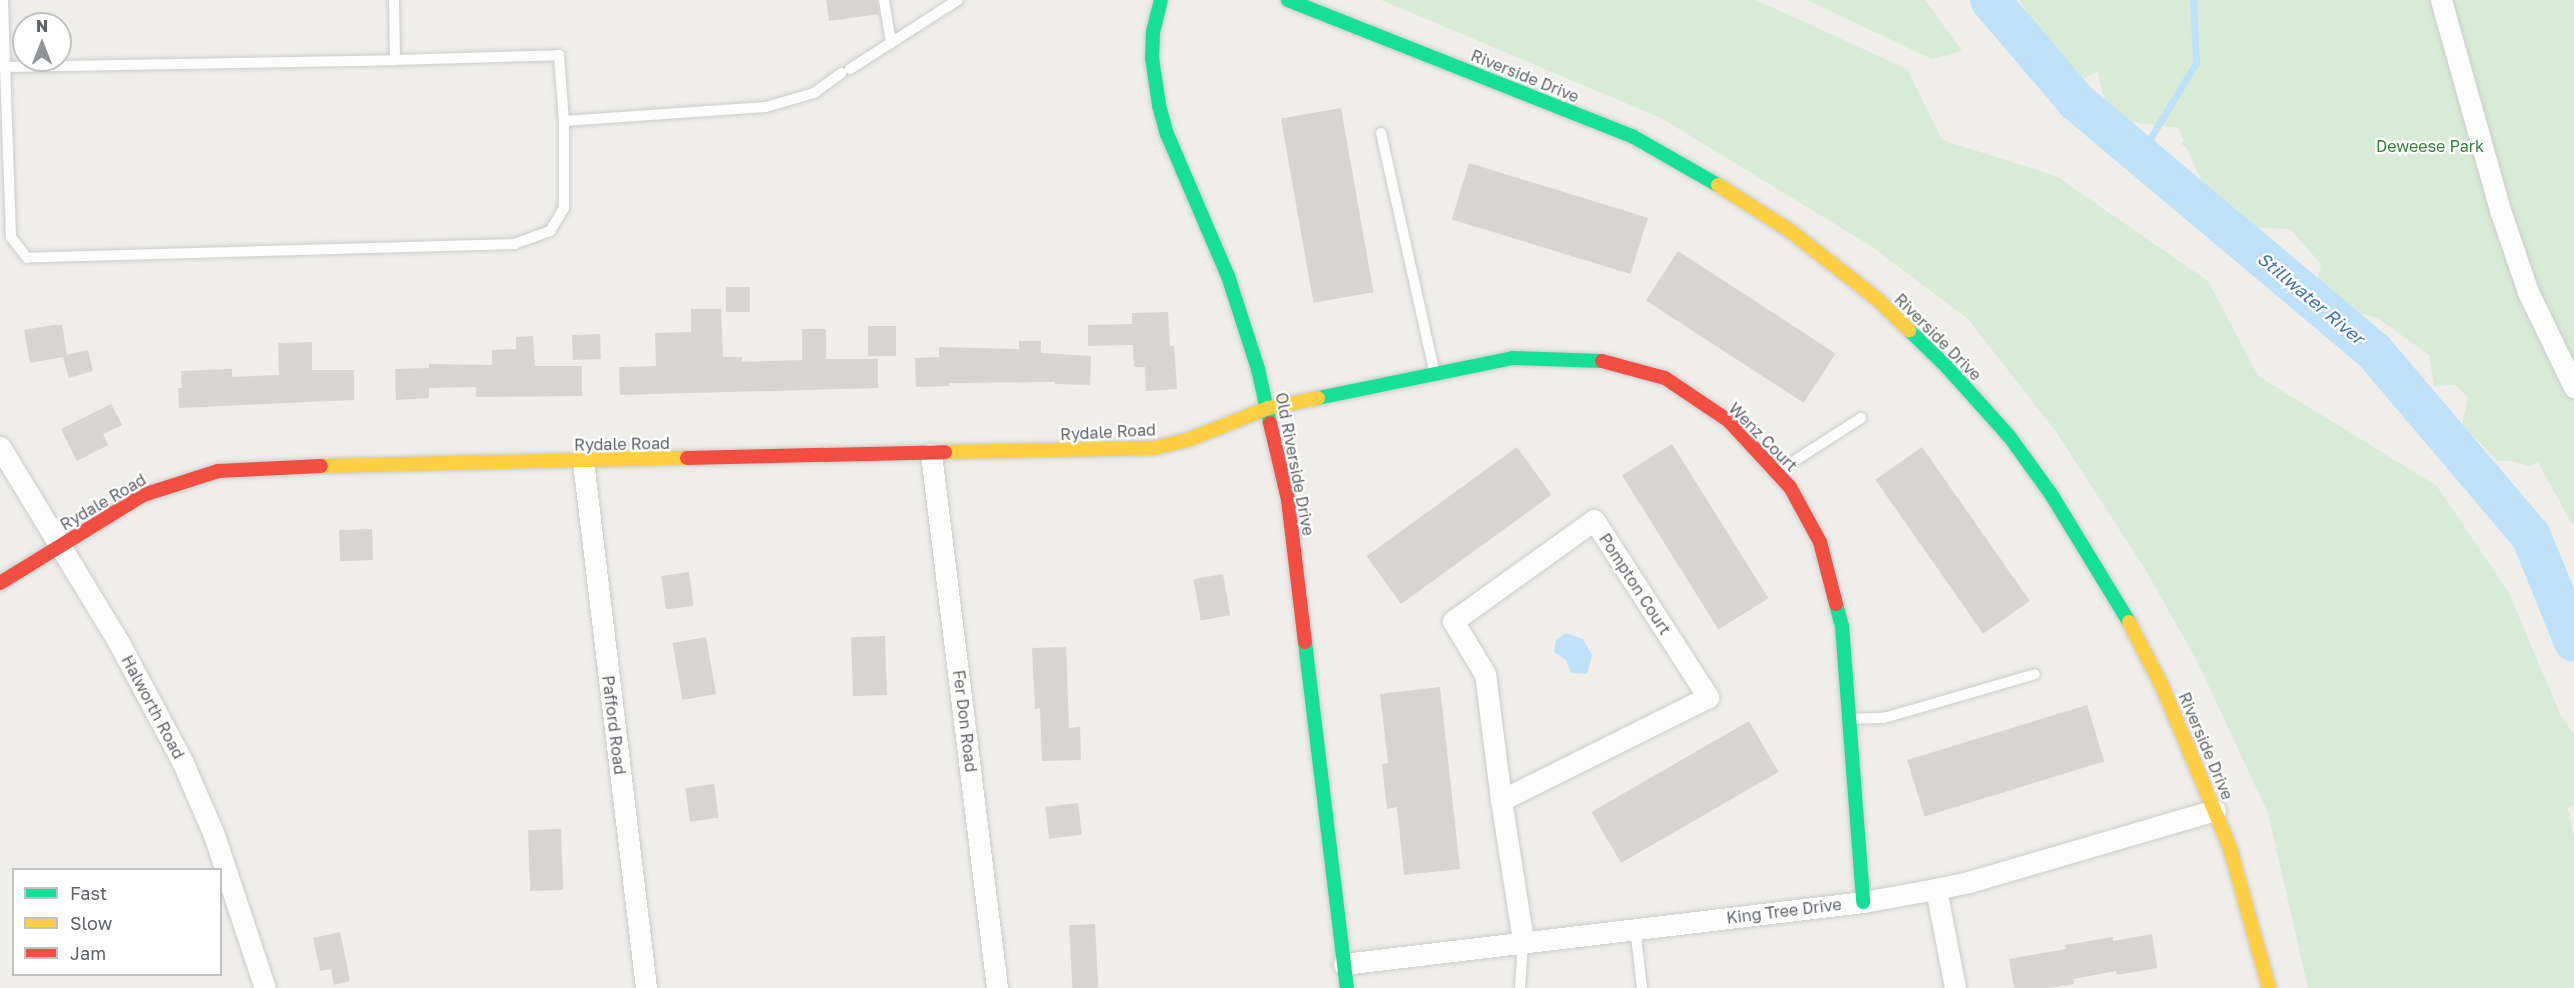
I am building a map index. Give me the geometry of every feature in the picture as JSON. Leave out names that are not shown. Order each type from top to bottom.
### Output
[{"type":"street","name":"Old Riverside Drive","points":[[1161,0],[1154,32],[1152,58],[1159,105],[1167,134],[1208,222],[1228,276],[1268,408],[1288,500],[1347,988]]},
{"type":"street","name":"Riverside Drive","points":[[1288,0],[1632,136],[1693,170],[1789,230],[1877,299],[1947,367],[2009,436],[2051,494],[2120,603],[2162,686],[2215,810],[2250,912],[2269,988]]},
{"type":"street","points":[[2441,0],[2500,210],[2528,292],[2574,387]]},
{"type":"street","name":"Wenz Court","points":[[1268,408],[1513,358],[1594,359],[1665,378],[1729,421],[1790,487],[1820,542],[1842,626],[1863,902]]},
{"type":"street","name":"Rydale Road","points":[[0,584],[143,495],[218,471],[256,467],[1155,448],[1190,439],[1268,408]]},
{"type":"street","name":"Halworth Road","points":[[0,447],[119,643],[183,763],[214,835],[266,988]]},
{"type":"street","name":"Fer Don Road","points":[[931,454],[996,988]]},
{"type":"street","name":"Pafford Road","points":[[583,461],[646,988]]},
{"type":"street","name":"Pompton Court","points":[[1501,800],[1708,697],[1594,520],[1453,621],[1485,674],[1501,800],[1523,941]]},
{"type":"street","name":"King Tree Drive","points":[[1344,964],[1863,902],[1991,876],[2215,810]]},
{"type":"street","points":[[1936,889],[1955,988]]},
{"type":"lane","points":[[3,0],[3,67],[11,237],[27,258],[515,244],[550,231],[564,208],[564,121],[559,55],[3,67]]},
{"type":"lane","points":[[394,0],[395,60]]},
{"type":"lane","points":[[884,0],[891,43]]},
{"type":"lane","points":[[564,121],[766,107],[814,93],[946,4],[958,0]]},
{"type":"lane","points":[[1382,133],[1435,374]]},
{"type":"lane","points":[[1776,472],[1861,418]]},
{"type":"lane","points":[[1849,719],[1884,718],[2036,674]]},
{"type":"lane","points":[[1635,928],[1642,988]]},
{"type":"lane","points":[[1520,988],[1523,941]]},
{"type":"green space","points":[[1381,0],[1756,0],[1907,69],[1942,140],[2056,176],[2208,281],[2258,376],[2437,486],[2509,593],[2560,714],[2574,735],[2574,805],[2567,807],[2574,835],[2574,988],[2308,988],[2268,813],[2196,659],[2145,569],[2057,433],[1968,319],[1871,246],[1661,118]]},
{"type":"green space","points":[[1807,0],[1925,0],[1962,51],[1932,59]]},
{"type":"green space","name":"Deweese Park","points":[[2019,0],[2574,0],[2574,528],[2538,462],[2530,466],[2511,461],[2498,461],[2462,425],[2468,397],[2455,385],[2434,386],[2429,355],[2379,319],[2350,309],[2319,313],[2315,294],[2321,264],[2290,229],[2242,227],[2205,189],[2187,148],[2181,144],[2183,140],[2178,128],[2108,119],[2098,71],[2060,90],[2030,64],[2039,30]]},
{"type":"water","points":[[1566,633],[1583,639],[1592,655],[1587,674],[1571,673],[1566,660],[1554,652],[1556,640]]},
{"type":"building","points":[[826,0],[877,0],[879,14],[829,21]]},
{"type":"building","points":[[1341,108],[1373,292],[1313,303],[1281,119]]},
{"type":"building","points":[[1469,163],[1648,218],[1631,274],[1452,219]]},
{"type":"building","points":[[1678,251],[1836,353],[1804,403],[1646,300]]},
{"type":"building","points":[[726,287],[750,287],[750,312],[726,312]]},
{"type":"building","points":[[691,309],[721,309],[723,357],[742,357],[742,362],[802,360],[802,329],[826,329],[826,359],[878,359],[878,388],[620,395],[619,367],[656,366],[655,333],[691,332]]},
{"type":"building","points":[[1168,312],[1170,346],[1174,346],[1177,389],[1146,391],[1145,367],[1134,367],[1133,345],[1088,346],[1088,325],[1132,324],[1132,313]]},
{"type":"building","points":[[62,325],[67,355],[88,350],[93,371],[69,378],[63,357],[30,363],[24,330]]},
{"type":"building","points":[[868,326],[896,326],[896,356],[868,356]]},
{"type":"building","points":[[600,334],[601,359],[573,360],[572,335]]},
{"type":"building","points":[[533,336],[535,366],[582,366],[582,396],[476,397],[476,387],[429,388],[429,398],[396,400],[395,369],[429,368],[429,364],[492,365],[492,350],[516,349],[516,337]]},
{"type":"building","points":[[1019,341],[1041,341],[1041,353],[1091,356],[1090,385],[1055,384],[1055,382],[949,383],[949,386],[916,387],[915,358],[939,357],[939,347],[1019,349]]},
{"type":"building","points":[[312,342],[312,370],[354,370],[354,400],[179,408],[178,388],[182,388],[181,371],[232,369],[232,377],[279,375],[278,343]]},
{"type":"building","points":[[111,404],[122,425],[103,434],[108,445],[77,461],[61,429]]},
{"type":"building","points":[[1672,444],[1768,598],[1718,630],[1622,475]]},
{"type":"building","points":[[1517,447],[1552,495],[1401,604],[1367,556]]},
{"type":"building","points":[[1922,447],[2030,601],[1983,634],[1875,480]]},
{"type":"building","points":[[372,529],[373,560],[340,561],[339,530]]},
{"type":"building","points":[[689,572],[694,606],[666,610],[661,576]]},
{"type":"building","points":[[1223,574],[1230,615],[1201,621],[1193,579]]},
{"type":"building","points":[[885,636],[887,695],[853,696],[851,637]]},
{"type":"building","points":[[706,637],[716,694],[683,700],[673,643]]},
{"type":"building","points":[[1066,647],[1069,728],[1080,727],[1081,760],[1042,761],[1040,708],[1035,709],[1032,648]]},
{"type":"building","points":[[1440,687],[1460,869],[1404,875],[1397,807],[1387,809],[1382,764],[1388,763],[1380,694]]},
{"type":"building","points":[[2087,705],[2104,761],[1924,816],[1907,760]]},
{"type":"building","points":[[1749,721],[1778,772],[1621,863],[1591,812]]},
{"type":"building","points":[[714,784],[719,818],[690,822],[685,788]]},
{"type":"building","points":[[1078,803],[1082,835],[1049,839],[1045,807]]},
{"type":"building","points":[[561,829],[563,890],[530,891],[528,830]]},
{"type":"building","points":[[1095,924],[1098,988],[1072,988],[1069,925]]},
{"type":"building","points":[[340,932],[350,981],[334,985],[331,969],[320,971],[313,938]]},
{"type":"building","points":[[2152,934],[2157,968],[2117,975],[2116,971],[2073,979],[2074,984],[2048,988],[2014,988],[2009,959],[2066,949],[2065,945],[2113,937],[2113,941]]},
{"type":"waterway","name":"Stillwater River","points":[[1990,0],[2077,102],[2373,350],[2531,536],[2574,642]]},
{"type":"waterway","points":[[2140,155],[2196,63],[2193,0]]},
{"type":"traffic: fast","points":[[1161,0],[1153,32],[1152,58],[1159,105],[1167,134],[1228,276],[1258,369],[1270,423]]},
{"type":"traffic: fast","points":[[1288,0],[1632,136],[1718,185]]},
{"type":"traffic: fast","points":[[1909,330],[1947,367],[2009,436],[2051,494],[2129,622]]},
{"type":"traffic: fast","points":[[1318,398],[1513,358],[1602,361]]},
{"type":"traffic: fast","points":[[1836,604],[1842,626],[1863,902]]},
{"type":"traffic: fast","points":[[1305,642],[1347,988]]},
{"type":"traffic: slow","points":[[1718,185],[1789,230],[1877,299],[1909,330]]},
{"type":"traffic: slow","points":[[945,452],[1155,448],[1190,439],[1268,408],[1318,398]]},
{"type":"traffic: slow","points":[[321,466],[687,458]]},
{"type":"traffic: slow","points":[[2129,622],[2162,686],[2230,848],[2269,988]]},
{"type":"traffic: jam","points":[[1602,361],[1665,378],[1729,421],[1790,487],[1820,542],[1836,604]]},
{"type":"traffic: jam","points":[[1270,423],[1288,500],[1305,642]]},
{"type":"traffic: jam","points":[[687,458],[945,452]]},
{"type":"traffic: jam","points":[[0,583],[143,495],[218,471],[321,466]]}]
